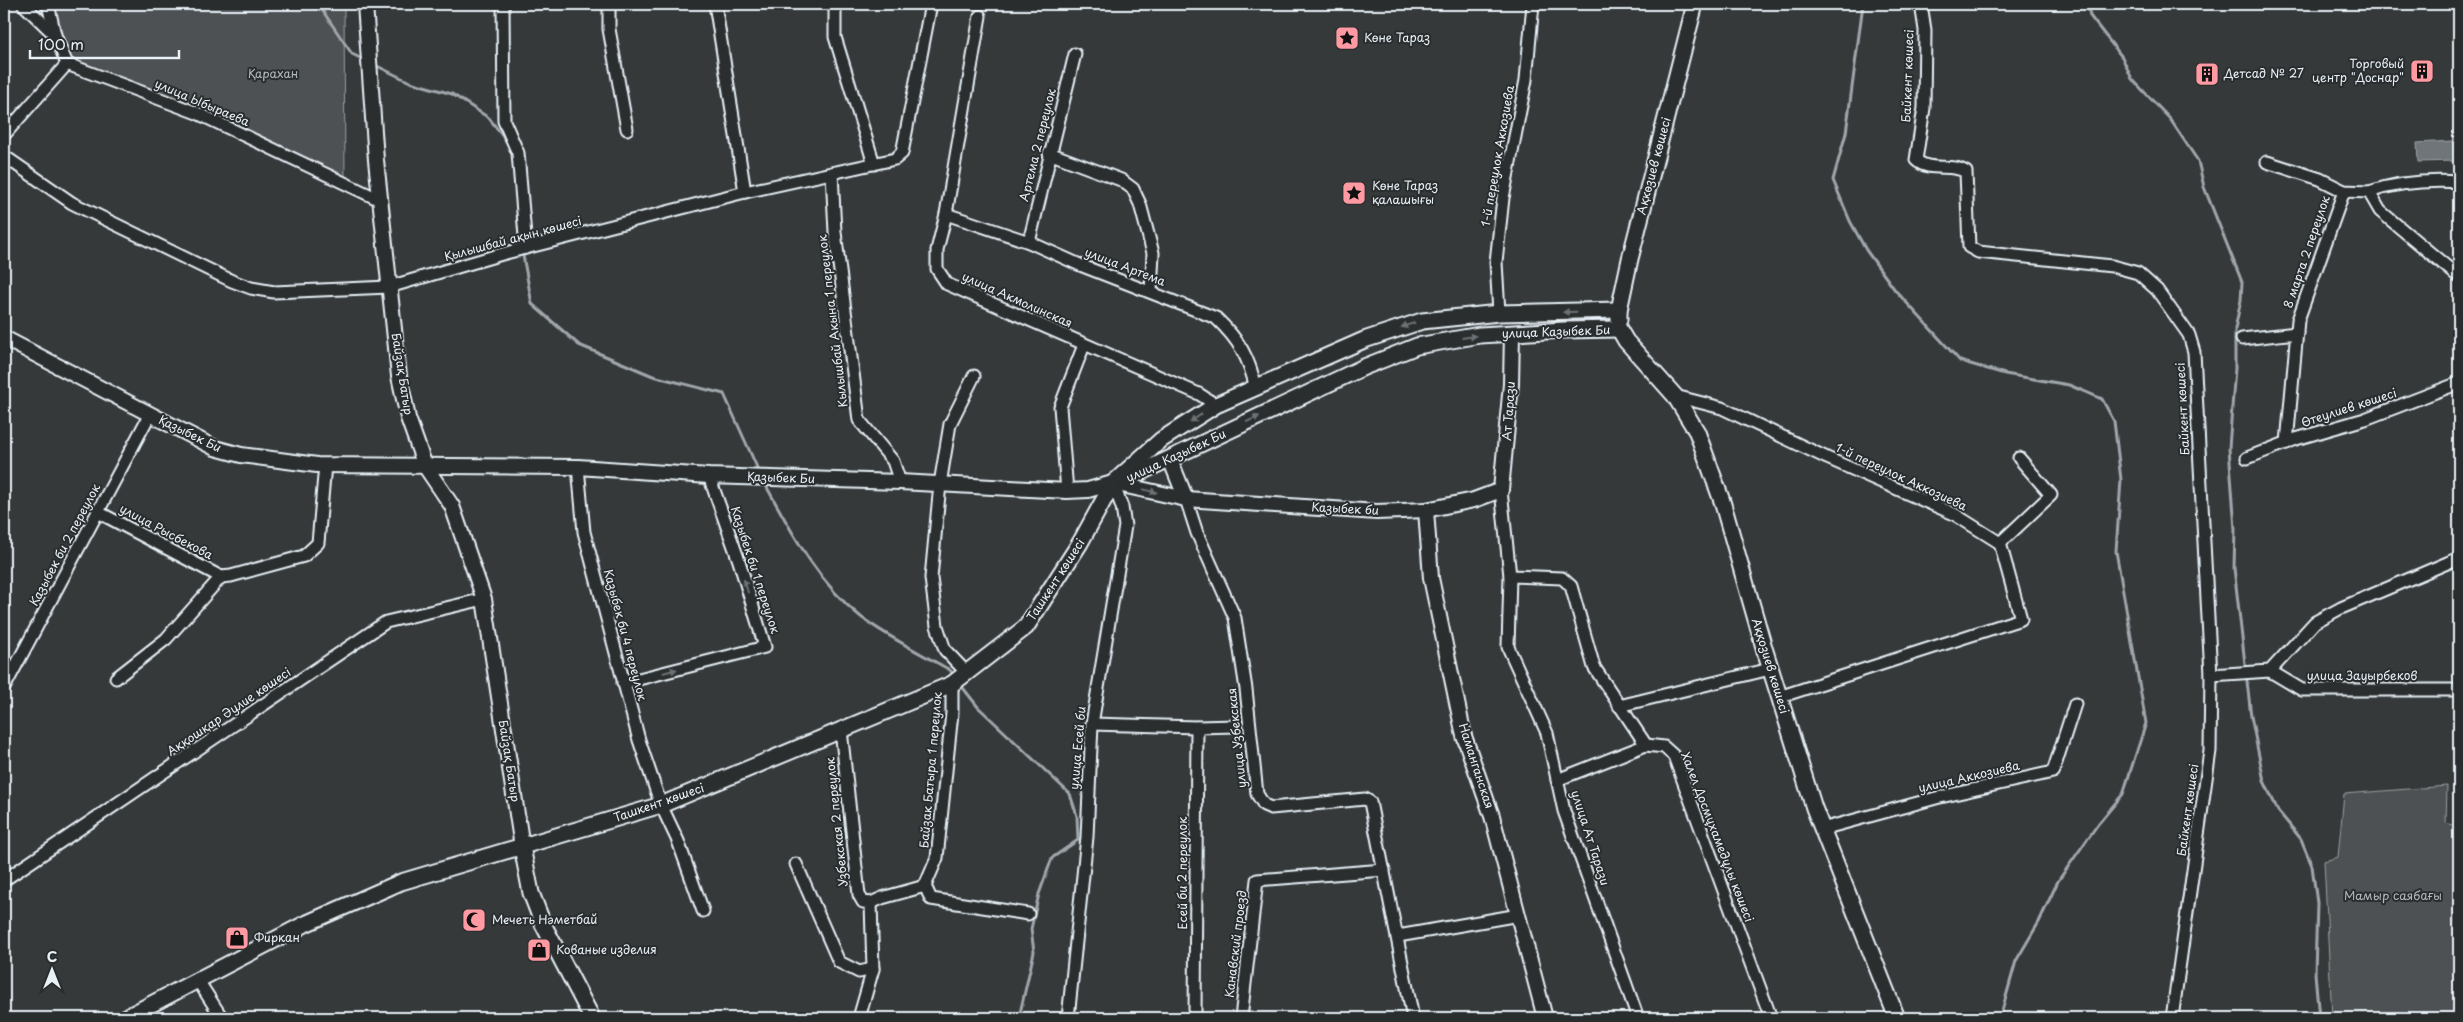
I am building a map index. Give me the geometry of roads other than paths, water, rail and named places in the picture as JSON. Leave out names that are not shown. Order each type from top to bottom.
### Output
[{"type":"main road","name":"Ақкөзиев көшесі","points":[[1619,329],[1619,310],[1695,4]]},
{"type":"main road","name":"улица Казыбек Би","points":[[1113,483],[1161,440],[1216,405],[1256,389],[1354,344],[1422,321],[1499,313],[1619,310]]},
{"type":"main road","name":"улица Казыбек Би","points":[[1113,483],[1124,481],[1364,367],[1417,346],[1480,335],[1619,329]]},
{"type":"main road","name":"Аққозиев көшесі","points":[[1619,329],[1626,341],[1675,396],[1697,432],[1722,501],[1770,668],[1822,829],[1897,1018]]},
{"type":"main road","points":[[1354,344],[1364,367]]},
{"type":"main road","name":"Ташкент көшесі","points":[[124,1018],[305,924],[401,882],[482,856],[522,847],[661,805],[952,684],[1026,627],[1080,543],[1113,483]]},
{"type":"main road","points":[[522,847],[531,893],[543,924],[592,1018]]},
{"type":"street","points":[[23,4],[55,35]]},
{"type":"street","points":[[4,135],[67,64],[55,35],[48,4]]},
{"type":"street","name":"Байзақ Батыр","points":[[365,4],[380,200],[400,376],[408,418],[425,466],[452,506],[484,600],[522,847]]},
{"type":"street","points":[[502,4],[504,121],[518,153],[526,248]]},
{"type":"street","points":[[609,4],[609,28],[627,128]]},
{"type":"street","points":[[714,4],[745,192]]},
{"type":"street","points":[[835,4],[836,37],[874,164]]},
{"type":"street","name":"Қылышбай ақын көшесі","points":[[4,156],[72,203],[251,288],[274,292],[390,287],[526,248],[745,192],[894,159],[902,153],[931,4]]},
{"type":"street","name":"1-й переулок Аккозиева","points":[[1499,313],[1496,262],[1503,198],[1526,80],[1533,4]]},
{"type":"street","name":"Байкент көшесі","points":[[1922,4],[1925,30],[1924,108],[1916,160],[1924,166],[1960,169],[1966,172],[1969,247],[1978,252],[2112,266],[2132,271],[2157,290],[2189,336],[2194,352],[2211,675],[2210,751],[2172,1018]]},
{"type":"street","name":"улица Акмолинская","points":[[980,16],[946,214],[937,250],[937,269],[947,284],[1198,394],[1216,405]]},
{"type":"street","name":"Артема 2 переулок","points":[[1029,242],[1049,153],[1075,54]]},
{"type":"street","name":"улица Ыбыраева","points":[[67,64],[197,113],[380,200]]},
{"type":"street","points":[[1049,153],[1121,180],[1133,189],[1140,204],[1153,254],[1151,292]]},
{"type":"street","points":[[2267,162],[2320,179],[2344,190],[2369,192],[2388,186],[2434,180],[2459,182]]},
{"type":"street","name":"Кылышбай Акына 1 переулок","points":[[832,173],[836,232],[859,420],[893,460],[900,482]]},
{"type":"street","name":"8 марта 2 переулок","points":[[2287,443],[2298,320],[2344,190]]},
{"type":"street","points":[[2369,192],[2380,211],[2459,277]]},
{"type":"street","name":"улица Артема","points":[[946,214],[1029,242],[1080,265],[1202,310],[1216,318],[1231,331],[1250,363],[1256,389]]},
{"type":"street","name":"Ат Тарази","points":[[1501,490],[1511,384],[1512,333]]},
{"type":"street","points":[[2242,339],[2297,333]]},
{"type":"street","name":"Қазыбек Би","points":[[4,338],[215,448],[241,455],[325,465],[578,467],[709,476],[900,482],[1067,491],[1088,490],[1113,483]]},
{"type":"street","points":[[1067,491],[1060,406],[1084,345]]},
{"type":"street","points":[[966,672],[945,650],[937,626],[931,578],[940,484],[950,424],[974,376]]},
{"type":"street","name":"Өтеулиев көшесі","points":[[2247,458],[2287,443],[2365,419],[2459,383]]},
{"type":"street","name":"1-й переулок Аккозиева","points":[[1675,396],[1731,412],[1827,458],[1954,514],[2000,543]]},
{"type":"street","name":"Казыбек би 2 переулок","points":[[4,688],[150,414]]},
{"type":"street","points":[[1779,697],[2021,619],[2000,543],[2051,495],[2019,458]]},
{"type":"street","points":[[1170,459],[1186,499]]},
{"type":"street","points":[[116,678],[166,639],[221,577],[304,556],[318,543],[325,465]]},
{"type":"street","name":"Казыбек би 4 переулок","points":[[578,467],[584,532],[639,740],[661,805]]},
{"type":"street","name":"Казыбек би 1 переулок","points":[[623,683],[766,647],[709,476]]},
{"type":"street","name":"Казыбек би","points":[[1113,483],[1186,499],[1377,512],[1426,510],[1474,500],[1501,490]]},
{"type":"street","name":"улица Есей би","points":[[1068,1018],[1087,837],[1092,724],[1125,526],[1122,507],[1113,483]]},
{"type":"street","name":"улица Ат Тарази","points":[[1501,490],[1510,576],[1508,647],[1547,733],[1564,811],[1638,1018]]},
{"type":"street","name":"улица Узбекская","points":[[1186,499],[1197,533],[1235,618],[1246,689],[1257,794],[1264,805],[1271,808],[1365,799],[1370,802],[1413,1018]]},
{"type":"street","name":"Наманганская","points":[[1426,510],[1431,578],[1464,736],[1492,816],[1546,1018]]},
{"type":"street","name":"улица Рысбекова","points":[[98,512],[221,577]]},
{"type":"street","points":[[2211,675],[2270,671],[2315,622],[2341,608],[2459,558]]},
{"type":"street","points":[[1510,576],[1562,578],[1571,586],[1594,667],[1646,745],[1557,780]]},
{"type":"street","name":"Аққошқар Әулие көшесі","points":[[4,880],[386,622],[484,600]]},
{"type":"street","points":[[1619,706],[1770,668]]},
{"type":"street","name":"улица Зауырбеков","points":[[2270,671],[2302,690],[2459,690]]},
{"type":"street","name":"Байзак Батыра 1 переулок","points":[[924,886],[937,858],[952,713],[952,684]]},
{"type":"street","name":"улица Аккозиева","points":[[1822,829],[1936,798],[2054,772],[2074,704]]},
{"type":"street","points":[[1092,724],[1197,727],[1236,726]]},
{"type":"street","name":"Есей би 2 переулок","points":[[1196,1018],[1197,727]]},
{"type":"street","name":"Узбекская 2 переулок","points":[[841,730],[859,895],[862,902],[870,903]]},
{"type":"street","name":"Халел Досмұхамедұлы көшесі","points":[[1646,745],[1664,746],[1674,756],[1771,1018]]},
{"type":"street","points":[[661,805],[678,841],[703,911]]},
{"type":"street","points":[[796,864],[839,962],[859,972],[873,969]]},
{"type":"street","name":"Канавский проезд","points":[[1241,1018],[1257,880],[1384,870]]},
{"type":"street","points":[[859,1018],[873,969],[870,903],[924,886],[931,899],[1028,914]]},
{"type":"street","points":[[1398,936],[1519,915]]},
{"type":"street","points":[[197,979],[222,1018]]},
{"type":"waterway","points":[[318,4],[352,54],[364,60]]},
{"type":"waterway","points":[[1863,4],[1846,133],[1833,180],[1850,221],[1866,250],[1895,290],[1960,361],[2005,374],[2069,385],[2102,399],[2114,421],[2121,480],[2116,551],[2146,723],[2123,794],[2098,824],[2058,881],[2039,922],[2016,961],[2000,1018]]},
{"type":"waterway","points":[[2088,4],[2090,16],[2122,57],[2132,79],[2170,119],[2198,161],[2204,187],[2242,282],[2241,300],[2235,329],[2235,368],[2229,448],[2235,529],[2234,568],[2251,716],[2264,781],[2278,811],[2301,839],[2312,866],[2317,903],[2315,973],[2319,1018]]},
{"type":"waterway","points":[[375,65],[410,82],[452,94],[489,118],[509,145]]},
{"type":"waterway","points":[[512,151],[514,167]]},
{"type":"waterway","points":[[522,250],[532,304],[579,345],[653,376],[724,394],[760,474]]},
{"type":"waterway","points":[[764,482],[806,555],[845,603],[871,624],[950,670],[955,677]]},
{"type":"waterway","points":[[960,684],[978,707],[1070,794],[1077,816],[1078,840],[1052,858],[1039,894],[1031,929],[1034,952],[1020,1013],[1022,1018]]},
{"type":"place","name":"Көне Тараз","points":[[1347,38]]},
{"type":"place","name":"Торговый центр \"Доснар\"","points":[[2422,71]]},
{"type":"place","name":"Детсад № 27","points":[[2207,74]]},
{"type":"place","name":"Көне Тараз қалашығы","points":[[1354,193]]},
{"type":"place","name":"Мечеть Нәметбай","points":[[474,920]]},
{"type":"place","name":"Фиркан","points":[[237,938]]},
{"type":"place","name":"Кованые изделия","points":[[539,950]]},
{"type":"park label","name":"Қарахан","points":[[273,74]]},
{"type":"park label","name":"Мамыр саябағы","points":[[2393,896]]}]
